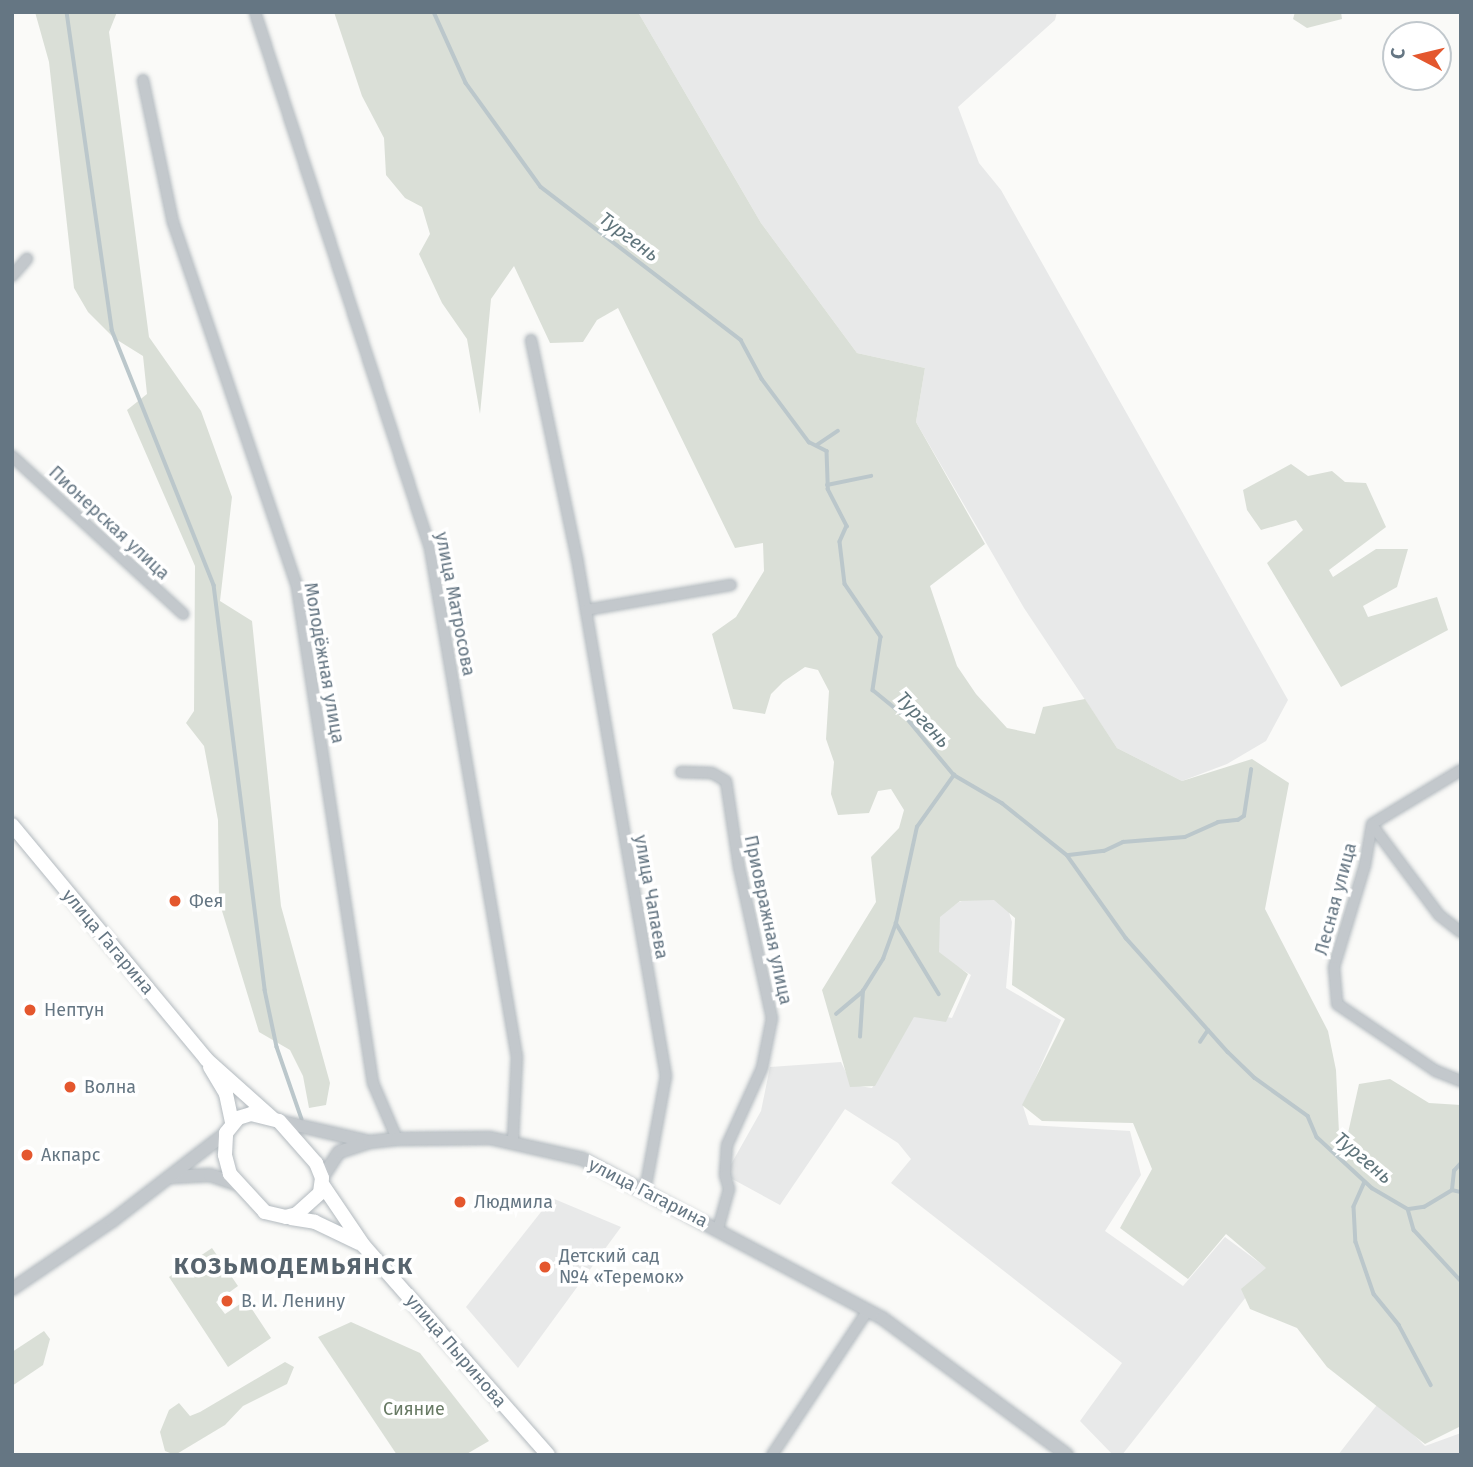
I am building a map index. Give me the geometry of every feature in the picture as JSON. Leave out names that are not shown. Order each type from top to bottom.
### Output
[{"type":"main road","name":"улица Гагарина","points":[[12,825],[206,1059],[275,1119]]},
{"type":"main road","name":"улица Гагарина","points":[[206,1059],[226,1094],[229,1128]]},
{"type":"main road","points":[[244,1115],[275,1119],[308,1150],[322,1181],[312,1204],[286,1217],[265,1212],[236,1184],[226,1164],[229,1128],[244,1115]]},
{"type":"main road","name":"улица Пыринова","points":[[322,1181],[364,1246],[548,1455]]},
{"type":"main road","name":"улица Пыринова","points":[[286,1217],[333,1228],[364,1246]]},
{"type":"street","name":"улица Матросова","points":[[255,12],[430,548],[517,1057],[513,1140]]},
{"type":"street","name":"Молодёжная улица","points":[[143,80],[173,222],[297,587],[373,1083],[397,1139]]},
{"type":"street","points":[[12,276],[27,259]]},
{"type":"street","name":"улица Чапаева","points":[[531,340],[586,610],[666,1076],[645,1190]]},
{"type":"street","name":"Пионерская улица","points":[[12,456],[183,614]]},
{"type":"street","points":[[586,610],[731,585]]},
{"type":"street","points":[[1461,770],[1372,824],[1422,895],[1461,932]]},
{"type":"street","name":"Приовражная улица","points":[[681,772],[712,773],[726,781],[739,867],[772,1017],[762,1068],[727,1145],[724,1175],[729,1188],[718,1229]]},
{"type":"street","name":"Лесная улица","points":[[1372,824],[1365,865],[1334,967],[1338,1004],[1436,1072],[1461,1081]]},
{"type":"street","name":"улица Гагарина","points":[[275,1119],[369,1142]]},
{"type":"street","points":[[12,1289],[171,1178],[229,1128]]},
{"type":"street","name":"улица Гагарина","points":[[322,1181],[339,1152],[369,1142],[397,1139],[460,1136],[513,1140],[583,1159],[868,1310],[934,1354],[1067,1455]]},
{"type":"street","points":[[171,1178],[210,1175],[236,1184]]},
{"type":"street","points":[[772,1455],[818,1391],[868,1310]]},
{"type":"shaded area","points":[[638,12],[1057,12],[1055,20],[958,107],[979,163],[1001,190],[1288,700],[1266,741],[1227,764],[1182,781],[1117,748],[1024,608],[916,422],[925,368],[857,353],[761,223]]},
{"type":"shaded area","points":[[1001,887],[1012,922],[1006,988],[1061,1020],[1023,1106],[1029,1125],[1130,1131],[1141,1175],[1105,1231],[1183,1286],[1225,1237],[1268,1269],[1122,1455],[1113,1455],[1080,1421],[1122,1363],[891,1183],[911,1159],[898,1143],[845,1109],[780,1205],[725,1175],[761,1111],[770,1067],[841,1062],[852,1085],[872,1088],[915,1011],[952,1018],[971,975],[935,953],[938,917],[959,902]]},
{"type":"shaded area","name":"Детский сад №4 «Теремок»","points":[[552,1198],[621,1227],[518,1368],[466,1307]]},
{"type":"shaded area","points":[[1380,1401],[1425,1446],[1461,1433],[1461,1455],[1338,1455]]},
{"type":"green space","points":[[35,12],[117,12],[109,32],[149,337],[201,411],[232,497],[220,601],[252,621],[281,906],[330,1083],[326,1105],[309,1108],[303,1076],[290,1050],[259,1032],[219,901],[218,820],[204,746],[186,723],[194,711],[195,566],[127,410],[147,394],[143,356],[114,338],[88,312],[74,288],[49,62]]},
{"type":"green space","points":[[334,12],[638,12],[761,223],[857,353],[925,368],[916,422],[985,544],[930,586],[957,666],[976,694],[1007,728],[1035,734],[1043,707],[1085,699],[1117,748],[1182,781],[1252,759],[1289,783],[1265,909],[1328,1031],[1336,1070],[1339,1133],[1348,1133],[1359,1084],[1390,1079],[1429,1103],[1461,1105],[1461,1426],[1425,1444],[1327,1367],[1297,1328],[1250,1309],[1241,1289],[1266,1268],[1226,1234],[1188,1279],[1120,1228],[1152,1169],[1133,1123],[1042,1121],[1022,1105],[1065,1019],[1012,985],[1015,918],[994,900],[960,901],[940,917],[939,952],[968,974],[946,1022],[914,1017],[875,1086],[850,1087],[822,990],[876,902],[871,857],[899,828],[904,810],[891,789],[878,791],[869,813],[838,815],[831,794],[834,762],[826,739],[829,691],[818,670],[805,667],[783,682],[771,694],[765,714],[733,709],[712,634],[736,617],[764,571],[763,543],[735,548],[618,308],[597,320],[583,342],[550,343],[514,266],[491,299],[480,414],[467,339],[442,303],[419,254],[430,234],[422,207],[405,198],[386,175],[384,138],[362,96]]},
{"type":"green space","points":[[1295,12],[1341,12],[1342,19],[1307,28],[1293,19]]},
{"type":"green space","points":[[1291,464],[1308,476],[1332,471],[1345,482],[1366,483],[1386,527],[1329,570],[1333,577],[1376,549],[1408,549],[1397,587],[1363,606],[1368,617],[1437,597],[1448,630],[1341,687],[1267,563],[1303,530],[1296,520],[1261,530],[1247,510],[1243,490]]},
{"type":"green space","points":[[212,1248],[238,1286],[216,1302],[225,1314],[246,1300],[271,1338],[228,1367],[169,1277]]},
{"type":"green space","name":"Сияние","points":[[351,1322],[420,1353],[489,1441],[465,1455],[397,1455],[318,1337]]},
{"type":"green space","points":[[44,1331],[50,1339],[43,1365],[12,1386],[12,1352]]},
{"type":"green space","points":[[285,1362],[294,1367],[287,1384],[243,1406],[225,1425],[175,1455],[165,1451],[160,1432],[169,1410],[179,1403],[190,1416],[200,1412]]},
{"type":"waterway","points":[[67,12],[112,330],[214,585],[265,990],[277,1047],[302,1119]]},
{"type":"waterway","name":"Тургень","points":[[434,12],[466,83],[541,187],[741,340],[762,379],[809,442],[827,451],[828,489],[847,526],[840,542],[845,584],[881,637],[873,690],[906,717],[954,775],[1002,803],[1067,855],[1126,938],[1228,1052],[1255,1078],[1308,1116],[1317,1137],[1372,1188],[1408,1209],[1414,1230],[1461,1281]]},
{"type":"waterway","points":[[817,445],[838,431]]},
{"type":"waterway","points":[[827,485],[871,476]]},
{"type":"waterway","points":[[1069,855],[1104,851],[1123,842],[1185,837],[1218,822],[1238,820],[1244,816],[1251,770]]},
{"type":"waterway","points":[[836,1014],[863,991],[883,959],[896,923],[917,827],[954,775]]},
{"type":"waterway","points":[[896,923],[939,994]]},
{"type":"waterway","points":[[860,1037],[863,991]]},
{"type":"waterway","points":[[1200,1042],[1208,1030]]},
{"type":"waterway","points":[[1452,1190],[1454,1171],[1461,1163]]},
{"type":"waterway","points":[[1365,1182],[1354,1207],[1356,1242],[1374,1294],[1399,1325],[1431,1385]]},
{"type":"waterway","points":[[1409,1209],[1424,1207],[1452,1190],[1461,1192]]},
{"type":"place","name":"Фея","points":[[175,901]]},
{"type":"place","name":"Нептун","points":[[30,1010]]},
{"type":"place","name":"Волна","points":[[70,1087]]},
{"type":"place","name":"Акпарс","points":[[27,1155]]},
{"type":"place","name":"Людмила","points":[[460,1202]]},
{"type":"place","name":"Детский сад №4 «Теремок»","points":[[545,1267]]},
{"type":"place","name":"В. И. Ленину","points":[[227,1301]]},
{"type":"district","name":"КОЗЬМОДЕМЬЯНСК","points":[[294,1267]]}]
